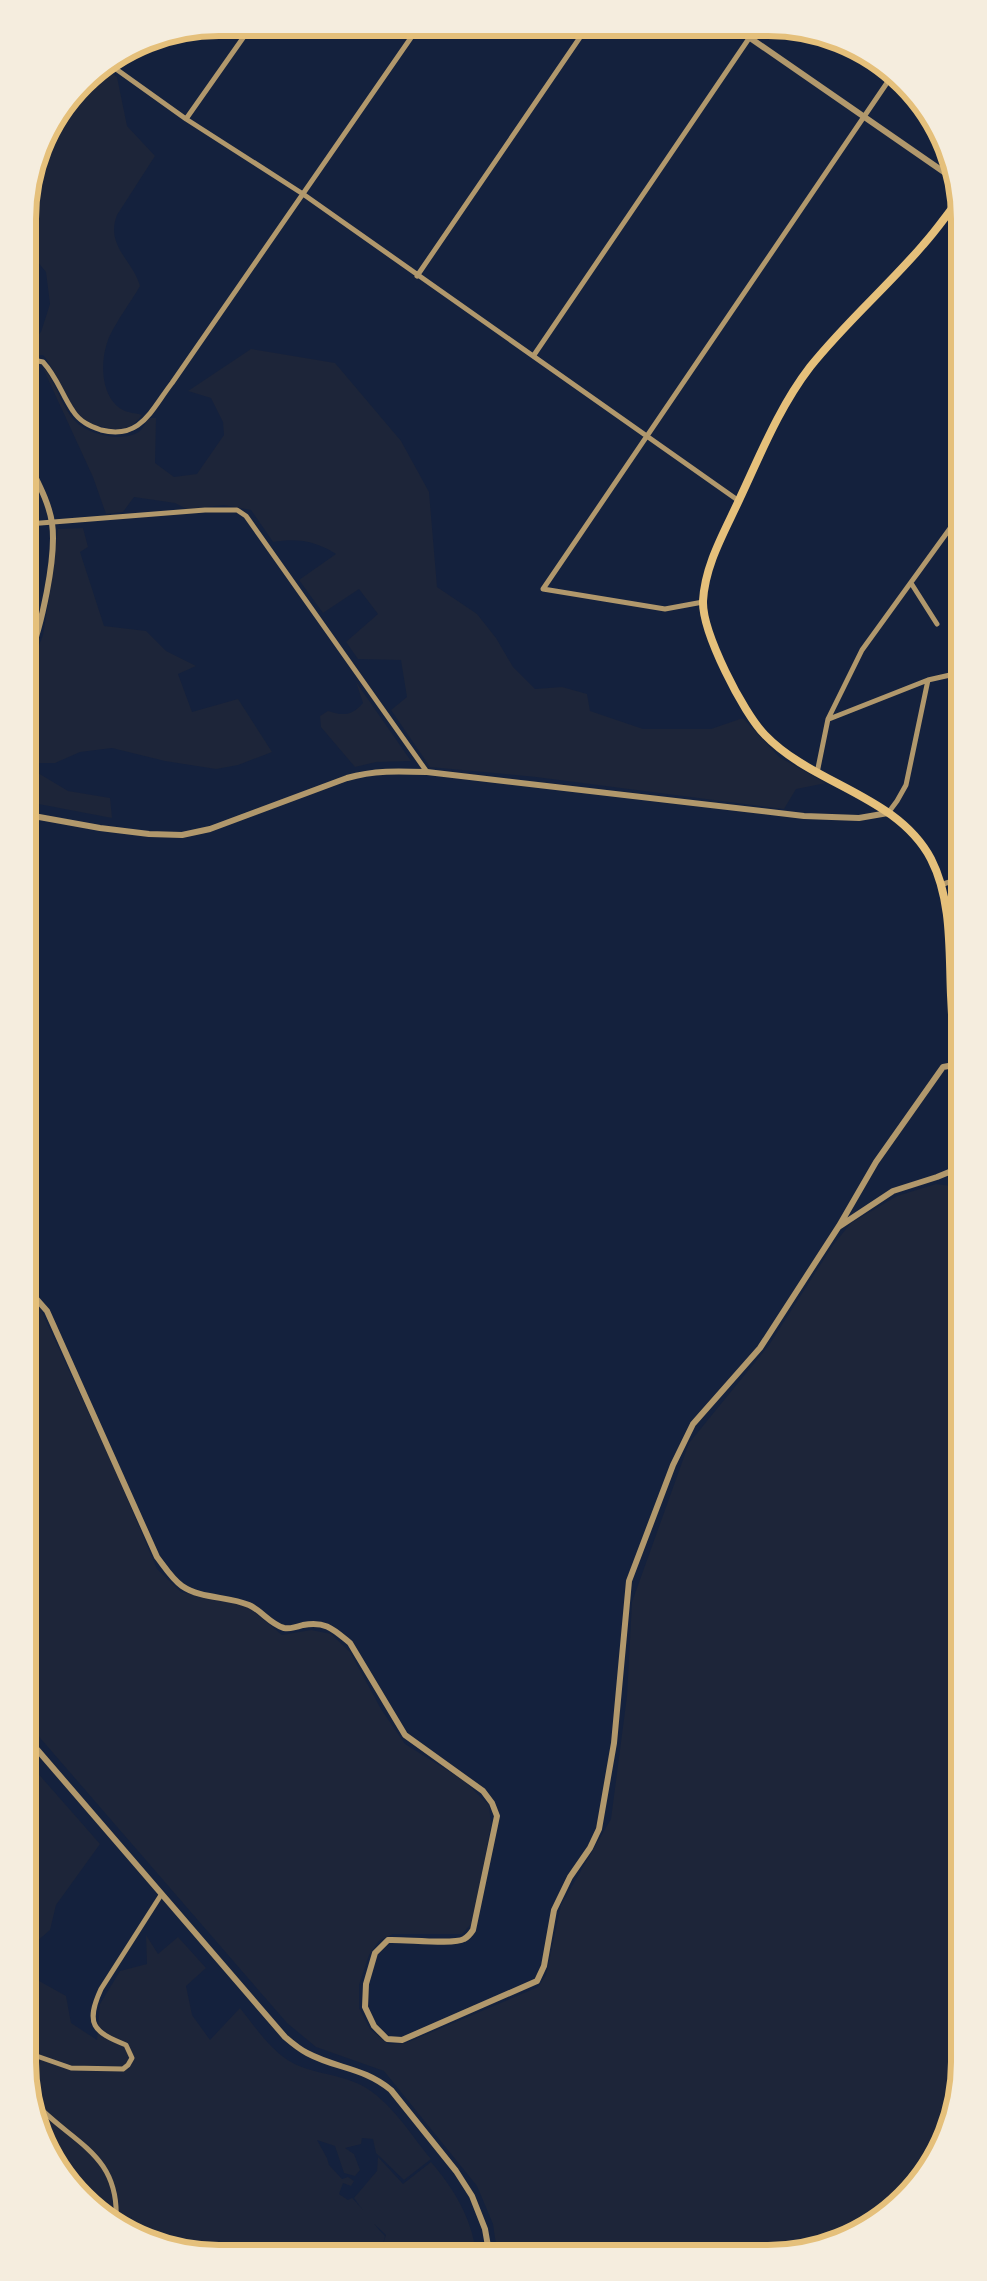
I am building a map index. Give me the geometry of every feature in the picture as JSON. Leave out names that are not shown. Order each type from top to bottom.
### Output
[{"type":"main road","points":[[950,211],[924,244],[841,330],[809,369],[774,424],[709,568],[703,602],[710,635],[739,699],[762,733],[786,754],[888,813],[906,827],[923,846],[936,870],[940,885],[948,923],[951,968]]},
{"type":"street","points":[[186,119],[244,36]]},
{"type":"street","points":[[36,361],[44,362],[52,371],[72,410],[82,421],[92,427],[111,432],[127,432],[139,426],[172,383],[412,36]]},
{"type":"street","points":[[417,276],[581,36]]},
{"type":"street","points":[[534,355],[749,37],[945,173]]},
{"type":"street","points":[[116,69],[186,119],[302,194],[417,276],[648,435],[739,501]]},
{"type":"street","points":[[703,602],[665,609],[543,590],[888,82]]},
{"type":"street","points":[[36,479],[52,522],[52,541],[45,592],[36,637]]},
{"type":"street","points":[[36,523],[205,510],[237,510],[246,516],[427,772]]},
{"type":"street","points":[[817,773],[828,719],[862,650],[951,527]]},
{"type":"street","points":[[911,582],[937,624]]},
{"type":"street","points":[[828,719],[928,680],[951,675]]},
{"type":"street","points":[[36,816],[100,828],[149,834],[182,835],[210,829],[325,785],[366,772],[396,771],[427,772],[804,816],[859,818],[888,813],[898,801],[906,785],[928,680]]},
{"type":"street","points":[[940,885],[951,882]]},
{"type":"street","points":[[36,1299],[47,1311],[157,1556],[167,1571],[181,1586],[194,1592],[251,1606],[278,1626],[286,1629],[311,1624],[324,1624],[337,1632],[350,1643],[405,1735],[483,1791],[492,1803],[497,1816],[473,1930],[464,1940],[452,1942],[408,1939],[388,1940],[375,1953],[366,1984],[365,2007],[374,2026],[387,2039],[402,2040],[537,1981],[544,1966],[554,1910],[570,1877],[590,1848],[598,1829],[614,1743],[629,1581],[673,1465],[693,1424],[760,1348],[839,1226],[876,1162],[943,1067],[951,1065]]},
{"type":"street","points":[[839,1226],[893,1191],[951,1171]]},
{"type":"street","points":[[36,1748],[285,2037],[306,2053],[362,2071],[391,2090],[456,2172],[472,2196],[485,2229],[488,2245]]},
{"type":"street","points":[[36,2056],[71,2068],[123,2069],[128,2065],[132,2058],[126,2046],[103,2036],[95,2026],[92,2017],[94,2006],[101,1989],[161,1895]]},
{"type":"street","points":[[43,2112],[92,2151],[109,2174],[115,2191],[116,2212]]},
{"type":"shaded area","points":[[111,72],[117,77],[127,126],[155,156],[117,215],[114,226],[117,244],[137,277],[140,286],[109,337],[103,361],[103,370],[106,389],[116,405],[125,411],[142,415],[129,427],[117,430],[86,421],[74,409],[43,355],[36,355],[36,337],[41,332],[50,304],[46,272],[36,260],[36,219],[42,172],[55,138],[67,118],[90,90]]},
{"type":"shaded area","points":[[251,349],[335,363],[401,441],[429,492],[437,587],[477,614],[496,638],[513,667],[535,689],[562,687],[587,694],[590,711],[643,729],[711,729],[743,718],[779,757],[826,783],[796,789],[784,809],[536,777],[430,767],[391,710],[407,697],[401,660],[358,659],[346,642],[378,614],[359,589],[323,613],[299,580],[336,554],[313,543],[290,540],[273,542],[251,510],[224,505],[187,509],[175,503],[134,497],[123,512],[106,514],[93,477],[42,366],[52,380],[72,417],[77,423],[90,431],[116,437],[133,435],[140,431],[149,418],[156,418],[155,463],[174,477],[197,474],[224,435],[223,422],[211,398],[188,391]]},
{"type":"shaded area","points":[[83,528],[88,547],[80,552],[104,626],[146,631],[166,651],[196,666],[178,674],[192,712],[238,699],[272,752],[238,765],[216,769],[165,761],[112,748],[80,752],[55,763],[36,763],[36,653],[43,635],[58,529]]},
{"type":"shaded area","points":[[356,682],[411,761],[376,762],[355,767],[321,727],[320,716],[328,711],[347,714],[363,703]]},
{"type":"shaded area","points":[[36,772],[68,791],[110,798],[112,818],[36,804]]},
{"type":"shaded area","points":[[936,1184],[951,1186],[951,2062],[945,2109],[937,2132],[913,2173],[879,2207],[849,2226],[815,2239],[768,2245],[496,2245],[493,2224],[477,2186],[384,2071],[316,2047],[287,2023],[36,1733],[36,1304],[40,1308],[112,1463],[157,1569],[181,1592],[247,1606],[282,1635],[311,1630],[331,1634],[350,1652],[381,1709],[405,1744],[463,1780],[489,1805],[491,1825],[473,1922],[462,1934],[393,1934],[379,1941],[369,1955],[359,1985],[359,2008],[370,2029],[388,2044],[406,2043],[538,1987],[546,1975],[561,1905],[611,1819],[627,1696],[632,1602],[689,1443],[769,1345],[833,1245],[851,1223],[897,1196]]},
{"type":"shaded area","points":[[36,1771],[100,1844],[56,1905],[50,1930],[36,1942]]},
{"type":"shaded area","points":[[146,1935],[158,1954],[178,1937],[206,1968],[186,1986],[192,2015],[210,2040],[240,2008],[266,2041],[281,2056],[307,2069],[361,2085],[381,2099],[399,2118],[431,2159],[404,2180],[376,2153],[373,2139],[362,2138],[361,2144],[345,2148],[354,2154],[360,2170],[355,2176],[344,2173],[335,2146],[317,2140],[329,2165],[342,2179],[348,2177],[354,2181],[351,2186],[343,2183],[339,2194],[348,2200],[352,2198],[362,2210],[354,2198],[377,2171],[378,2157],[403,2184],[431,2162],[454,2193],[466,2215],[475,2245],[219,2245],[195,2243],[172,2239],[149,2231],[132,2222],[132,2217],[127,2219],[108,2207],[90,2191],[67,2163],[55,2143],[42,2109],[36,2062],[36,1979],[66,1996],[71,2023],[97,2040],[100,2004],[120,1971],[147,1964]]}]
